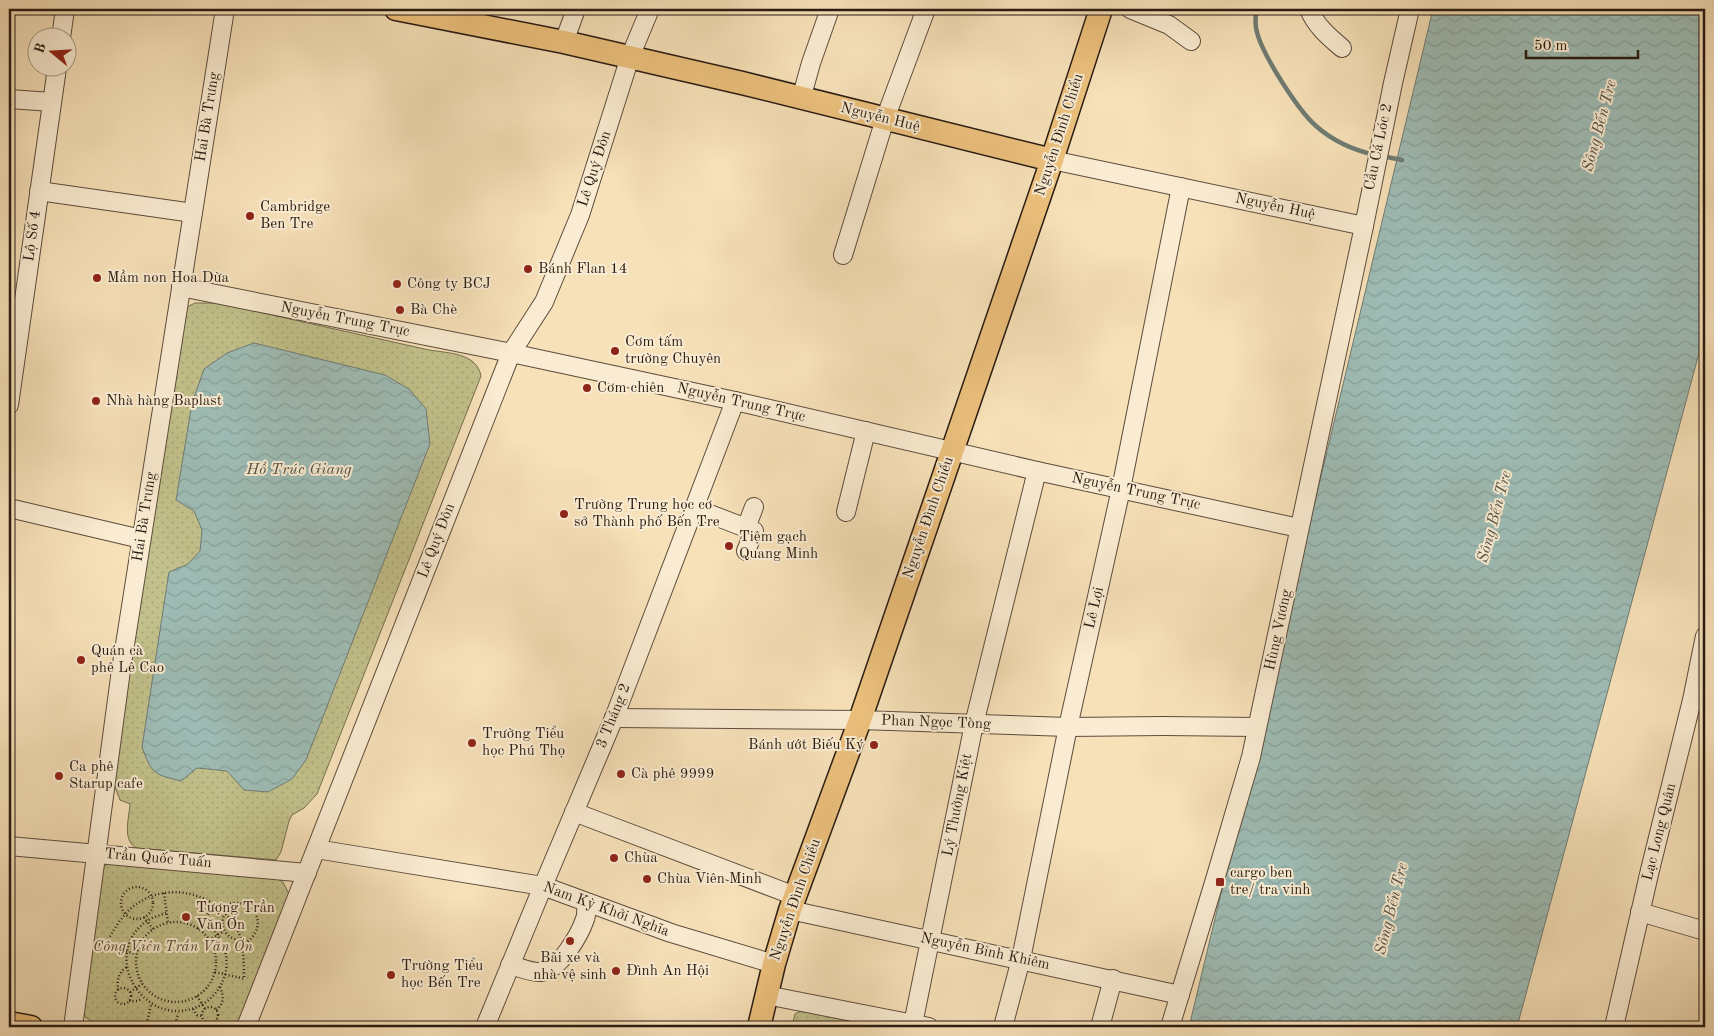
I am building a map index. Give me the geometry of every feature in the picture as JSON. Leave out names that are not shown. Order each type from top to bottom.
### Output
[{"type":"main road","name":"Nguyễn Huệ","points":[[396,9],[564,42],[802,98],[1052,160]]},
{"type":"main road","name":"Nguyễn Đình Chiểu","points":[[759,1027],[774,964],[792,903],[860,720],[1102,9]]},
{"type":"main road","points":[[9,1022],[31,1027]]},
{"type":"street","points":[[63,28],[66,9]]},
{"type":"street","name":"Hai Bà Trưng","points":[[73,1027],[121,670],[226,9]]},
{"type":"street","points":[[564,42],[576,9]]},
{"type":"street","name":"Lê Quý Đôn","points":[[246,1027],[511,353],[544,302],[580,215],[630,58],[650,9]]},
{"type":"street","points":[[802,98],[811,63],[830,9]]},
{"type":"street","points":[[843,255],[885,119],[926,9]]},
{"type":"street","points":[[1130,9],[1169,25],[1191,40]]},
{"type":"street","points":[[1309,9],[1312,17],[1326,34],[1342,48]]},
{"type":"street","name":"Cầu Cá Lóc 2","points":[[1365,218],[1410,9]]},
{"type":"street","name":"Lộ Số 4","points":[[9,405],[56,78]]},
{"type":"street","points":[[9,99],[52,102]]},
{"type":"street","name":"Nguyễn Huệ","points":[[1052,160],[1181,187],[1365,218]]},
{"type":"street","name":"Lê Lợi","points":[[1003,1027],[1021,959],[1068,727],[1121,489],[1181,187]]},
{"type":"street","points":[[39,191],[193,213]]},
{"type":"street","name":"Hùng Vương","points":[[1170,1027],[1243,785],[1257,727],[1365,218]]},
{"type":"street","name":"Nguyễn Trung Trực","points":[[181,287],[511,353],[735,401],[1037,471],[1299,528]]},
{"type":"street","name":"3 Tháng 2","points":[[485,1027],[614,718],[735,401]]},
{"type":"street","points":[[846,512],[866,431]]},
{"type":"street","name":"Lý Thường Kiệt","points":[[921,1026],[931,941],[974,724],[1037,471]]},
{"type":"street","points":[[746,528],[754,507]]},
{"type":"street","points":[[9,508],[142,539]]},
{"type":"street","points":[[694,508],[754,531],[746,551]]},
{"type":"street","name":"Lạc Long Quân","points":[[1614,1027],[1692,700],[1705,636]]},
{"type":"street","name":"Phan Ngọc Tòng","points":[[614,718],[860,720],[1068,727],[1257,727]]},
{"type":"street","name":"Nguyễn Bỉnh Khiêm","points":[[574,812],[792,903],[931,941],[1180,995]]},
{"type":"street","name":"Trần Quốc Tuấn","points":[[9,846],[307,873]]},
{"type":"street","name":"Nam Kỳ Khởi Nghĩa","points":[[316,849],[543,886],[671,933],[774,964]]},
{"type":"street","points":[[510,965],[540,973],[549,970],[560,960],[573,943],[586,918],[586,903]]},
{"type":"street","points":[[1640,912],[1705,931]]},
{"type":"street","points":[[1100,1027],[1113,979]]},
{"type":"street","points":[[766,995],[887,1023],[921,1026]]},
{"type":"path","points":[[138,887],[148,891],[153,900],[152,910],[144,917],[135,918],[126,914],[122,899],[128,890],[138,887]]},
{"type":"path","points":[[105,946],[126,914],[136,904],[153,894],[180,892],[203,898],[221,909],[238,930],[244,958],[244,978]]},
{"type":"path","points":[[164,893],[168,923]]},
{"type":"path","points":[[221,909],[224,906],[238,903],[244,904],[255,913],[257,930],[254,936],[242,946]]},
{"type":"path","points":[[198,929],[214,905]]},
{"type":"path","points":[[166,913],[151,918],[139,929],[130,942],[127,967],[127,973],[134,989],[143,999],[161,1010],[178,1012],[193,1009],[210,1000],[219,987],[226,970],[226,952],[220,937],[204,920]]},
{"type":"path","points":[[225,913],[222,924],[224,931],[228,936],[240,940]]},
{"type":"path","points":[[144,917],[153,929]]},
{"type":"path","points":[[168,923],[184,923],[198,929],[209,940],[216,960],[209,984],[191,1000],[180,1003],[156,998],[142,984],[136,970],[136,954],[140,944],[153,929],[168,923]]},
{"type":"path","points":[[209,940],[224,931]]},
{"type":"path","points":[[98,944],[136,954]]},
{"type":"path","points":[[127,967],[122,970],[118,977],[118,990],[115,997],[117,1001],[124,1004],[129,1001],[143,999]]},
{"type":"path","points":[[214,972],[264,983]]},
{"type":"path","points":[[130,992],[142,984]]},
{"type":"path","points":[[216,1010],[221,1006],[223,998],[219,987]]},
{"type":"path","points":[[118,990],[126,989],[130,992]]},
{"type":"path","points":[[129,1001],[131,997],[130,992]]},
{"type":"path","points":[[197,996],[205,1009]]},
{"type":"path","points":[[146,1027],[152,1005]]},
{"type":"path","points":[[205,1009],[212,1008],[216,1010]]},
{"type":"path","points":[[193,1009],[206,1022],[213,1023],[218,1017],[216,1010]]},
{"type":"path","points":[[202,1016],[205,1009]]},
{"type":"path","points":[[175,1027],[178,1012]]},
{"type":"path","points":[[830,1027],[837,1027]]},
{"type":"green space","name":"Hồ Trúc Giang","points":[[195,303],[218,303],[429,350],[453,353],[468,358],[478,368],[481,376],[317,794],[304,808],[292,815],[281,852],[276,860],[136,848],[129,839],[128,834],[130,804],[120,800],[115,787],[115,762],[185,308]]},
{"type":"green space","name":"Công Viên Trần Văn Ơn","points":[[109,862],[273,876],[283,882],[289,894],[238,1027],[115,1027],[93,1022],[85,1017],[84,1009],[100,879],[103,868]]},
{"type":"green space","points":[[801,1011],[881,1027],[792,1027],[795,1014]]},
{"type":"water","name":"Sông Bến Tre","points":[[1433,9],[1705,9],[1705,331],[1517,1027],[1189,1027]]},
{"type":"water","name":"Hồ Trúc Giang","points":[[254,343],[385,375],[409,389],[426,409],[430,444],[306,760],[292,779],[268,792],[244,790],[227,771],[197,768],[181,781],[159,775],[152,768],[142,747],[169,572],[188,564],[200,551],[202,530],[194,511],[176,500],[192,403],[204,369],[227,353]]},
{"type":"waterway","points":[[1256,9],[1256,28],[1265,51],[1281,80],[1308,118],[1336,140],[1351,148],[1375,155]]},
{"type":"waterway","points":[[1382,156],[1402,160]]},
{"type":"place","name":"Cambridge Ben Tre","points":[[250,216]]},
{"type":"place","name":"Bánh Flan 14","points":[[528,269]]},
{"type":"place","name":"Mầm non Hoa Dừa","points":[[97,278]]},
{"type":"place","name":"Công ty BCJ","points":[[397,284]]},
{"type":"place","name":"Bà Chè","points":[[400,310]]},
{"type":"place","name":"Cơm tấm trường Chuyên","points":[[615,351]]},
{"type":"place","name":"Cơm chiên","points":[[587,388]]},
{"type":"place","name":"Nhà hàng Baplast","points":[[96,401]]},
{"type":"place","name":"Trường Trung học cơ sở Thành phố Bến Tre","points":[[564,514]]},
{"type":"place","name":"Tiệm gạch Quang Minh","points":[[729,546]]},
{"type":"place","name":"Quán cà phê Lê Cao","points":[[81,660]]},
{"type":"place","name":"Trường Tiểu học Phú Thọ","points":[[472,743]]},
{"type":"place","name":"Bánh ướt Biếu Ký","points":[[874,745]]},
{"type":"place","name":"Cà phê 9999","points":[[621,774]]},
{"type":"place","name":"Ca phê Starup cafe","points":[[59,776]]},
{"type":"place","name":"Chùa","points":[[614,858]]},
{"type":"place","name":"Chùa Viên Minh","points":[[647,879]]},
{"type":"place","name":"cargo ben tre/ tra vinh","points":[[1220,882]]},
{"type":"place","name":"Tượng Trần Văn Ơn","points":[[186,917]]},
{"type":"place","name":"Bãi xe và nhà vệ sinh","points":[[570,941]]},
{"type":"place","name":"Đình An Hội","points":[[616,971]]},
{"type":"place","name":"Trường Tiểu học Bến Tre","points":[[391,975]]}]
